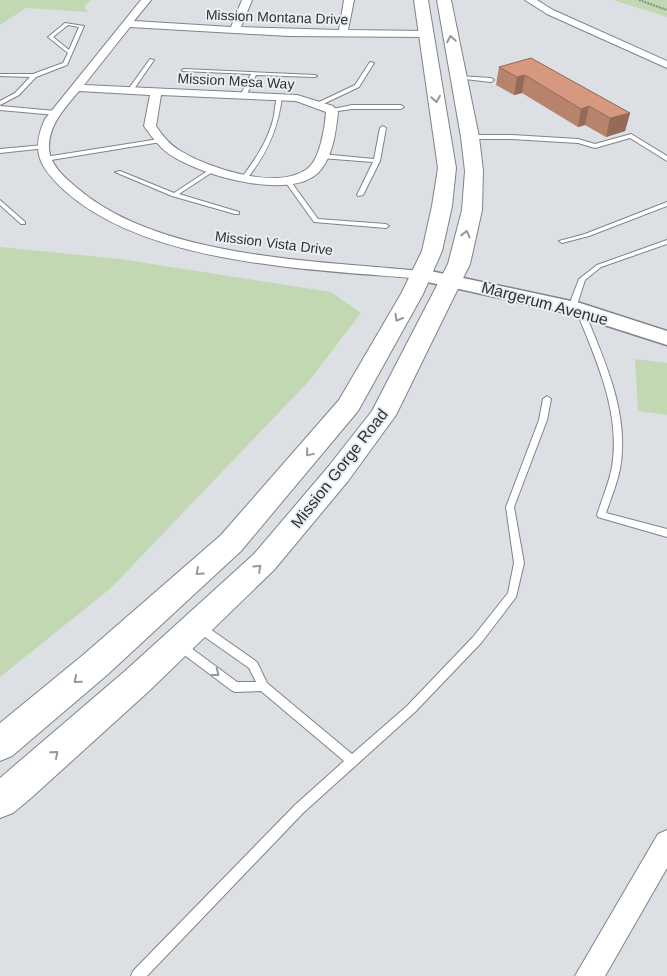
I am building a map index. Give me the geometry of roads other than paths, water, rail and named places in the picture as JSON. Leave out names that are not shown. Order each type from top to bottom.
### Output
[{"type":"main road","name":"Mission Gorge Road","points":[[0,744],[95,666],[231,544],[349,405],[421,275],[432,251],[442,206],[447,168],[421,0]]},
{"type":"main road","name":"Mission Gorge Road","points":[[0,800],[41,767],[264,562],[338,474],[383,415],[459,264],[472,210],[474,171],[470,137],[444,0]]},
{"type":"street","points":[[45,153],[45,131],[56,113],[146,0]]},
{"type":"street","points":[[235,29],[248,0]]},
{"type":"street","points":[[343,34],[349,0]]},
{"type":"street","points":[[530,0],[550,12],[667,65]]},
{"type":"street","name":"Mission Montana Drive","points":[[128,24],[343,34],[426,34]]},
{"type":"street","name":"Mission Mesa Way","points":[[75,88],[297,98],[331,110]]},
{"type":"street","name":"Mission Mesa Way","points":[[156,92],[150,126],[159,141]]},
{"type":"street","points":[[159,141],[186,159],[243,180],[271,182],[287,180],[313,171],[321,156],[331,128],[331,110]]},
{"type":"street","name":"Mission Vista Drive","points":[[45,153],[64,186],[82,200],[124,223],[178,242],[208,251],[242,256],[421,275]]},
{"type":"street","name":"Margerum Avenue","points":[[421,275],[452,280],[576,309],[667,338]]},
{"type":"street","points":[[589,976],[667,843]]},
{"type":"lane","points":[[0,75],[34,76],[65,64],[82,26],[67,24],[50,37],[69,52]]},
{"type":"lane","points":[[130,91],[152,60]]},
{"type":"lane","points":[[318,104],[357,86],[372,63]]},
{"type":"lane","points":[[184,70],[315,76]]},
{"type":"lane","points":[[243,96],[254,73]]},
{"type":"lane","points":[[0,103],[17,94],[34,76]]},
{"type":"lane","points":[[458,77],[491,80]]},
{"type":"lane","points":[[243,180],[256,166],[273,134],[279,97]]},
{"type":"lane","points":[[331,110],[352,107],[401,107]]},
{"type":"lane","points":[[0,108],[56,113]]},
{"type":"lane","points":[[360,195],[377,161],[383,128]]},
{"type":"lane","points":[[470,137],[512,137],[578,141],[595,146],[631,136],[667,159]]},
{"type":"lane","points":[[0,151],[45,153],[159,141]]},
{"type":"lane","points":[[321,156],[377,161]]},
{"type":"lane","points":[[174,195],[214,169]]},
{"type":"lane","points":[[118,172],[174,195],[237,213]]},
{"type":"lane","points":[[287,180],[316,221],[386,226]]},
{"type":"lane","points":[[0,202],[23,223]]},
{"type":"lane","points":[[562,241],[603,229],[667,204]]},
{"type":"lane","points":[[667,242],[599,266],[582,279],[576,309],[608,382],[617,424],[616,466],[601,515],[667,533]]},
{"type":"lane","points":[[138,976],[299,809],[352,760],[412,710],[477,640],[513,594],[518,563],[510,507],[542,420],[547,399]]},
{"type":"lane","points":[[187,634],[234,686],[263,686]]},
{"type":"lane","points":[[187,634],[253,666],[263,686],[352,760]]}]
